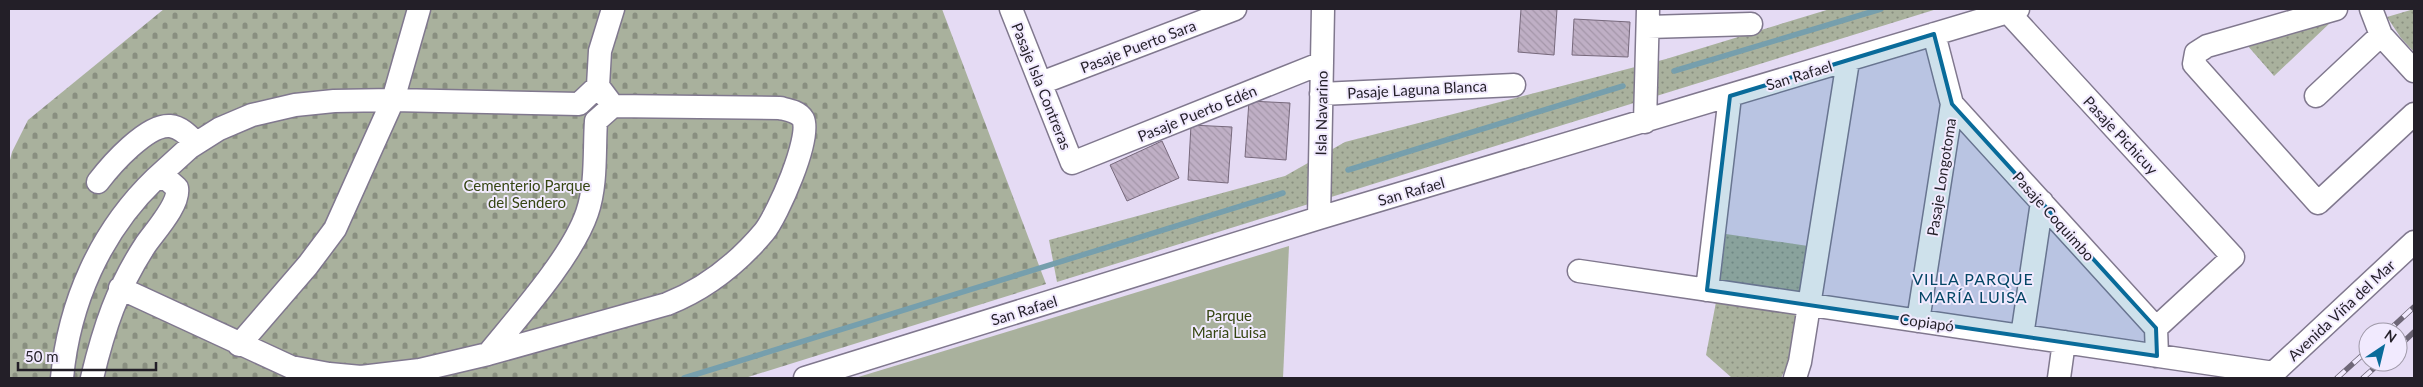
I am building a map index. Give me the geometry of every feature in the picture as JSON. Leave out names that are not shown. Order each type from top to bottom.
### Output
[{"type":"street","points":[[239,345],[308,265],[336,229],[393,100],[419,9]]},
{"type":"street","points":[[488,354],[566,253],[587,213],[605,114],[598,86],[600,51],[612,9]]},
{"type":"street","name":"Pasaje Isla Contreras","points":[[1011,9],[1072,163]]},
{"type":"street","name":"Pasaje Puerto Sara","points":[[1041,83],[1235,9]]},
{"type":"street","name":"Isla Navarino","points":[[1319,218],[1323,9]]},
{"type":"street","points":[[2336,9],[2207,46],[2196,53],[2194,64],[2318,203],[2414,114]]},
{"type":"street","points":[[2371,9],[2381,35],[2414,72]]},
{"type":"street","name":"San Rafael","points":[[805,378],[1319,218],[1645,122],[2013,10]]},
{"type":"street","name":"Pasaje Pichicuy","points":[[2013,10],[2233,257],[2156,328]]},
{"type":"street","points":[[1645,122],[1648,18],[1751,24]]},
{"type":"street","name":"Pasaje Longotoma","points":[[1918,321],[1952,104],[1934,34]]},
{"type":"street","points":[[2316,96],[2381,35]]},
{"type":"street","points":[[1803,373],[1809,304],[1848,61]]},
{"type":"street","name":"Pasaje Puerto Edén","points":[[1072,163],[1322,63]]},
{"type":"street","name":"Pasaje Laguna Blanca","points":[[1321,94],[1514,84]]},
{"type":"street","points":[[579,104],[598,86]]},
{"type":"street","points":[[1707,290],[1730,96]]},
{"type":"street","points":[[62,378],[73,318],[91,266],[118,223],[155,179],[196,143],[235,121],[275,108],[316,102],[393,100],[579,104],[605,114],[780,108],[794,111],[803,119],[804,130],[791,179],[775,217],[733,264],[689,295],[638,312],[488,354],[400,374],[346,376],[291,367],[239,345],[120,288]]},
{"type":"street","name":"Pasaje Coquimbo","points":[[1952,104],[2156,328]]},
{"type":"street","points":[[98,182],[122,154],[157,129],[165,126],[178,128],[196,143]]},
{"type":"street","points":[[92,378],[107,318],[120,288],[178,197],[177,188],[172,182],[167,179],[155,179]]},
{"type":"street","points":[[2022,336],[2042,202]]},
{"type":"street","name":"Avenida Viña del Mar","points":[[2271,376],[2414,242]]},
{"type":"street","name":"Copiapó","points":[[1579,271],[2064,342],[2271,376]]},
{"type":"street","points":[[2156,328],[2156,356]]},
{"type":"street","points":[[2059,378],[2064,342]]},
{"type":"highlighted area","points":[[1934,34],[1952,104],[2156,328],[2157,356],[1918,321],[1707,290],[1730,96]]},
{"type":"green space","name":"Cementerio Parque del Sendero","points":[[164,9],[942,9],[1046,284],[745,378],[9,378],[9,164],[12,152],[28,120]]},
{"type":"green space","points":[[1830,9],[1937,9],[1057,282],[1049,240],[1285,176],[1345,142],[1666,59]]},
{"type":"green space","points":[[2414,9],[2414,52],[2401,38],[2387,17]]},
{"type":"green space","points":[[2331,22],[2274,76],[2247,45]]},
{"type":"green space","points":[[1726,234],[1808,246],[1801,292],[1719,280]]},
{"type":"green space","name":"Parque María Luisa","points":[[1289,246],[1283,378],[855,378]]},
{"type":"green space","points":[[1716,302],[1796,314],[1788,364],[1781,378],[1732,378],[1706,355]]},
{"type":"building","points":[[1521,9],[1557,9],[1554,55],[1518,52]]},
{"type":"building","points":[[1574,19],[1630,22],[1628,57],[1572,55]]},
{"type":"building","points":[[1249,101],[1290,103],[1286,160],[1245,157]]},
{"type":"building","points":[[1191,125],[1232,127],[1228,183],[1188,180]]},
{"type":"building","points":[[1162,141],[1179,178],[1127,201],[1110,165]]},
{"type":"waterway","points":[[1674,71],[1881,9]]},
{"type":"waterway","points":[[1348,170],[1623,86]]},
{"type":"waterway","points":[[684,378],[1283,193]]},
{"type":"railway","points":[[2398,322],[2414,307]]},
{"type":"railway","points":[[2408,338],[2414,332]]},
{"type":"railway","points":[[2337,378],[2358,359]]},
{"type":"railway","points":[[2363,378],[2370,372]]},
{"type":"district","name":"VILLA PARQUE MARÍA LUISA","points":[[1973,287]]}]
